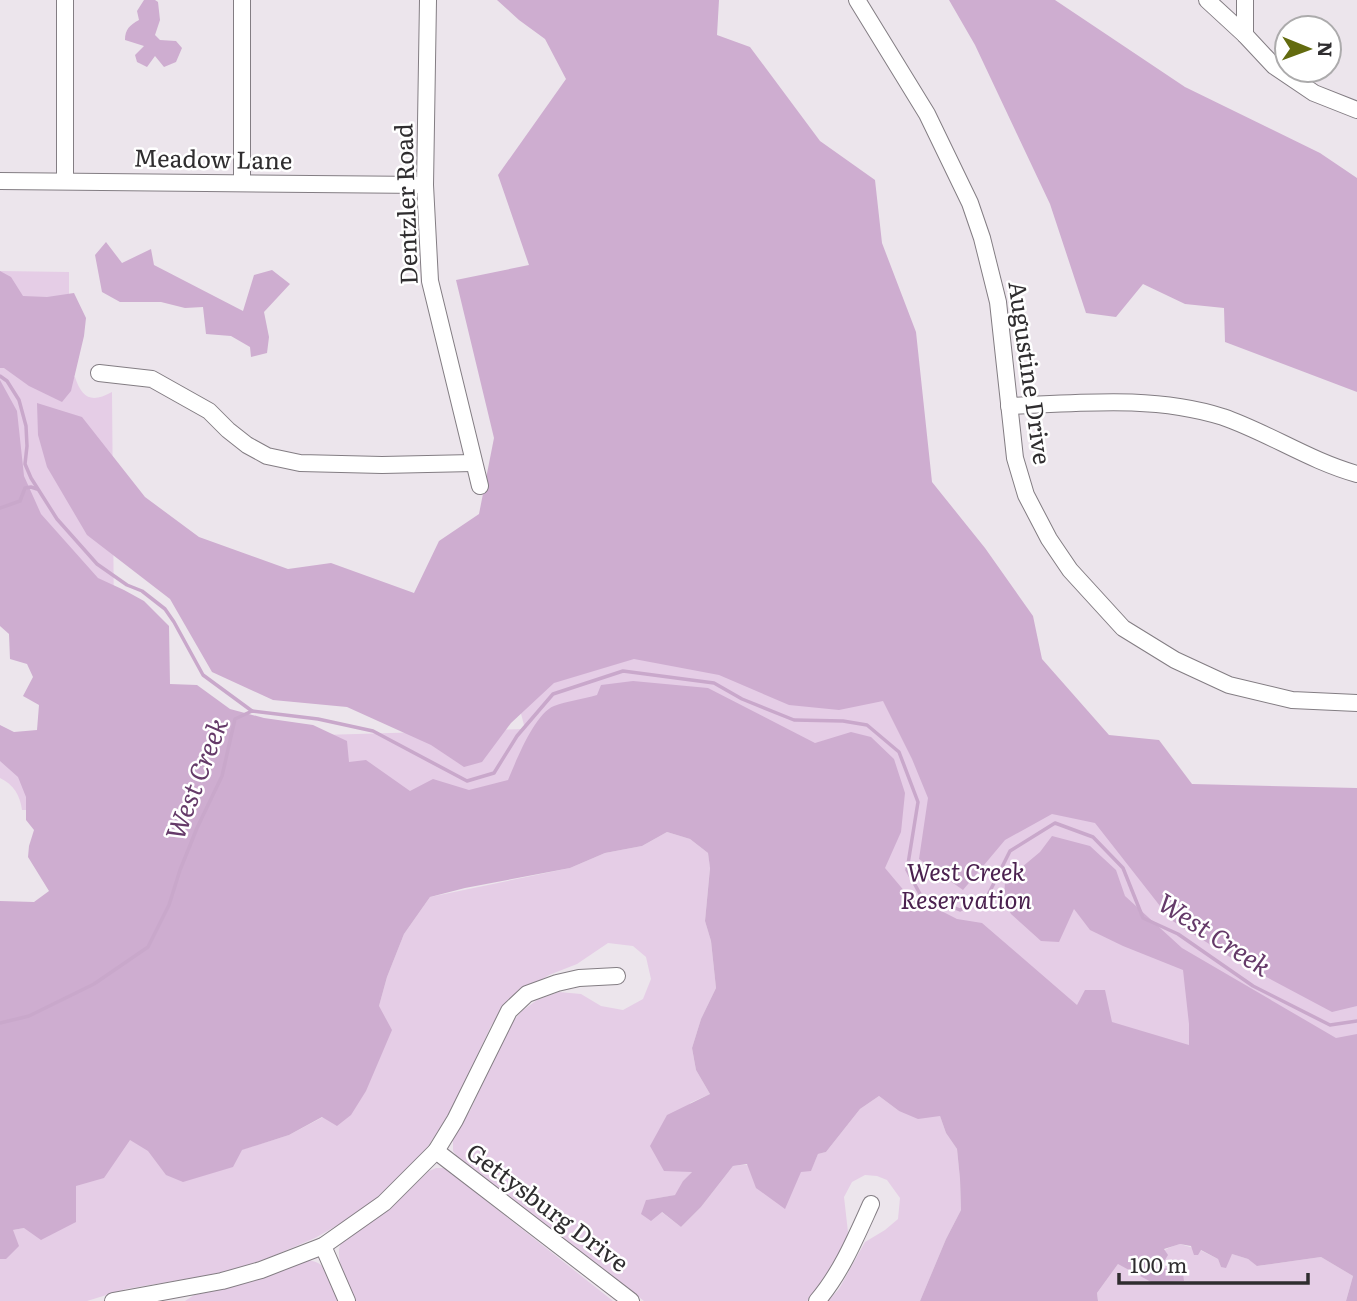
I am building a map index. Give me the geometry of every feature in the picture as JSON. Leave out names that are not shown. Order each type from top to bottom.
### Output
[{"type":"street","points":[[65,0],[65,180]]},
{"type":"street","points":[[242,0],[242,183]]},
{"type":"street","name":"Dentzler Road","points":[[428,0],[425,185],[430,281],[480,486]]},
{"type":"street","name":"Augustine Drive","points":[[857,0],[928,114],[970,203],[998,302],[1015,458],[1026,495],[1049,539],[1070,570],[1124,628],[1175,660],[1229,685],[1292,701],[1357,703]]},
{"type":"street","points":[[1208,0],[1245,34],[1274,66],[1314,93],[1357,110]]},
{"type":"street","points":[[1245,0],[1245,34]]},
{"type":"street","name":"Meadow Lane","points":[[0,181],[425,185]]},
{"type":"street","points":[[99,373],[152,379],[209,411],[247,445],[267,456],[300,463],[473,463]]},
{"type":"street","points":[[1009,406],[1156,403],[1207,412],[1245,425],[1317,460],[1357,474]]},
{"type":"street","points":[[113,1301],[137,1295],[172,1296],[261,1270],[323,1246],[384,1203],[436,1151],[455,1120],[509,1011],[527,995],[557,983],[579,978],[617,976]]},
{"type":"street","name":"Gettysburg Drive","points":[[436,1151],[631,1301]]},
{"type":"street","points":[[817,1301],[850,1250],[872,1204]]},
{"type":"street","points":[[323,1246],[347,1301]]},
{"type":"green space","name":"West Creek Reservation","points":[[0,271],[69,272],[69,376],[75,377],[81,390],[89,397],[99,397],[112,392],[115,741],[525,729],[471,520],[912,513],[1187,827],[1357,821],[1357,1209],[991,1079],[774,816],[268,865],[241,1150],[289,1135],[323,1117],[379,1006],[404,934],[430,897],[570,868],[605,853],[642,846],[667,832],[690,839],[708,853],[710,867],[705,921],[711,941],[716,988],[701,1019],[692,1048],[696,1070],[710,1094],[690,1103],[693,1171],[676,1195],[646,1200],[681,1227],[701,1207],[733,1166],[811,1170],[818,1154],[826,1152],[860,1109],[879,1096],[899,1111],[940,1116],[946,1133],[957,1149],[961,1210],[920,1301],[828,1301],[839,1289],[865,1242],[898,1219],[900,1198],[887,1180],[877,1176],[865,1175],[852,1182],[844,1197],[848,1232],[844,1248],[807,1301],[644,1301],[459,1159],[453,1151],[453,1138],[470,1111],[508,1027],[522,1011],[537,1000],[559,992],[581,994],[601,1006],[623,1010],[643,999],[651,979],[646,957],[633,946],[608,943],[577,964],[549,975],[513,997],[491,1026],[454,1106],[423,1154],[377,1199],[343,1222],[315,1238],[266,1259],[221,1273],[126,1289],[87,1301],[0,1301],[0,1259],[6,1259],[13,1230],[24,1228],[0,928],[68,928],[69,810],[22,810],[16,791],[0,778],[0,735],[69,735],[0,542]]},
{"type":"green space","points":[[445,1168],[613,1301],[355,1301],[340,1263],[339,1248],[342,1241],[387,1211],[429,1171]]},
{"type":"green space","points":[[1180,1244],[1218,1259],[1221,1267],[1232,1254],[1248,1259],[1258,1266],[1321,1257],[1353,1276],[1346,1301],[1098,1301],[1097,1293],[1118,1264],[1155,1268],[1159,1254]]},
{"type":"green space","points":[[304,1260],[318,1263],[324,1268],[340,1301],[185,1301],[194,1295],[251,1282]]},
{"type":"shaded area","points":[[144,0],[158,2],[160,20],[155,35],[160,40],[176,41],[182,48],[176,62],[164,67],[155,56],[147,67],[137,62],[135,55],[144,46],[125,40],[129,28],[139,20],[137,11]]},
{"type":"shaded area","points":[[497,0],[719,0],[717,35],[750,47],[820,141],[875,180],[882,243],[916,332],[932,482],[985,548],[1033,616],[1042,659],[1109,735],[1159,740],[1192,784],[1357,788],[1357,1006],[1332,1012],[1238,962],[1171,920],[1095,823],[1052,814],[1005,840],[963,890],[919,859],[928,798],[883,701],[839,710],[789,705],[719,675],[634,659],[554,683],[511,723],[482,762],[464,767],[431,745],[347,707],[273,700],[212,672],[170,599],[87,535],[47,467],[38,435],[37,403],[82,417],[145,497],[199,537],[288,569],[331,563],[414,593],[439,541],[479,514],[494,438],[456,280],[529,265],[498,175],[566,79],[545,39]]},
{"type":"shaded area","points":[[949,0],[1055,0],[1185,87],[1320,153],[1357,178],[1357,392],[1225,342],[1224,308],[1185,304],[1143,284],[1116,317],[1086,313],[1050,204],[975,45]]},
{"type":"shaded area","points":[[106,242],[122,263],[151,249],[154,265],[243,311],[254,275],[272,270],[290,284],[264,312],[269,337],[267,353],[251,357],[250,347],[231,336],[206,334],[203,307],[185,308],[161,302],[120,302],[102,292],[95,255]]},
{"type":"shaded area","points":[[0,271],[11,277],[23,296],[47,297],[74,293],[86,318],[71,391],[62,402],[0,368]]},
{"type":"shaded area","points":[[0,380],[17,411],[24,476],[41,514],[98,578],[144,601],[169,626],[170,684],[197,685],[230,709],[264,718],[313,725],[347,741],[349,762],[366,760],[410,791],[433,779],[469,790],[508,780],[533,727],[547,710],[559,704],[597,695],[601,685],[633,681],[708,688],[815,743],[851,732],[871,737],[894,759],[905,793],[901,832],[885,868],[906,893],[957,919],[982,923],[1077,1005],[1085,990],[1105,990],[1112,1022],[1189,1045],[1183,970],[1090,930],[1074,909],[1059,942],[1041,941],[1011,914],[1004,901],[1005,881],[1040,852],[1052,836],[1090,846],[1116,870],[1125,896],[1182,948],[1336,1038],[1357,1034],[1357,1301],[1346,1301],[1353,1276],[1321,1257],[1257,1266],[1248,1259],[1232,1254],[1226,1268],[1221,1267],[1218,1259],[1201,1250],[1198,1255],[1194,1255],[1191,1246],[1180,1244],[1164,1249],[1168,1255],[1165,1260],[1155,1261],[1155,1267],[1182,1267],[1184,1281],[1153,1283],[1118,1264],[1097,1293],[1098,1301],[920,1301],[961,1210],[957,1149],[946,1133],[940,1116],[918,1119],[899,1111],[879,1096],[860,1109],[826,1152],[818,1154],[811,1171],[801,1172],[785,1209],[756,1188],[747,1164],[733,1166],[701,1207],[681,1227],[662,1212],[651,1221],[641,1214],[646,1200],[675,1195],[692,1172],[664,1171],[650,1146],[667,1115],[710,1094],[696,1070],[692,1048],[701,1019],[716,988],[711,941],[705,921],[710,868],[708,853],[690,839],[667,832],[642,846],[605,853],[570,868],[430,897],[404,934],[387,977],[379,1006],[392,1030],[366,1091],[351,1115],[337,1126],[322,1117],[289,1135],[242,1150],[233,1167],[183,1182],[166,1175],[148,1151],[130,1140],[104,1178],[76,1186],[76,1222],[41,1240],[24,1228],[13,1230],[19,1246],[6,1259],[0,1259],[0,901],[34,902],[49,891],[28,857],[34,830],[26,820],[26,797],[18,777],[0,761],[0,725],[14,732],[37,730],[39,705],[23,696],[33,677],[27,664],[10,659],[9,634],[0,626]]},
{"type":"waterway","points":[[0,376],[7,381],[19,400],[26,426],[25,464],[57,519],[97,564],[127,585],[142,591],[165,609],[203,675],[252,711]]},
{"type":"waterway","points":[[0,508],[20,501],[25,488],[37,489]]},
{"type":"waterway","name":"West Creek","points":[[0,1023],[29,1016],[94,984],[148,947],[169,905],[197,828],[222,776],[235,719],[252,711],[318,719],[373,731],[467,781],[494,773],[517,736],[553,694],[623,671],[714,683],[742,699],[794,720],[843,721],[867,725],[899,752],[918,802],[907,870],[920,894],[960,910],[988,895],[1010,851],[1055,823],[1093,837],[1123,868],[1143,918],[1178,934],[1253,986],[1330,1025],[1357,1021]]}]
